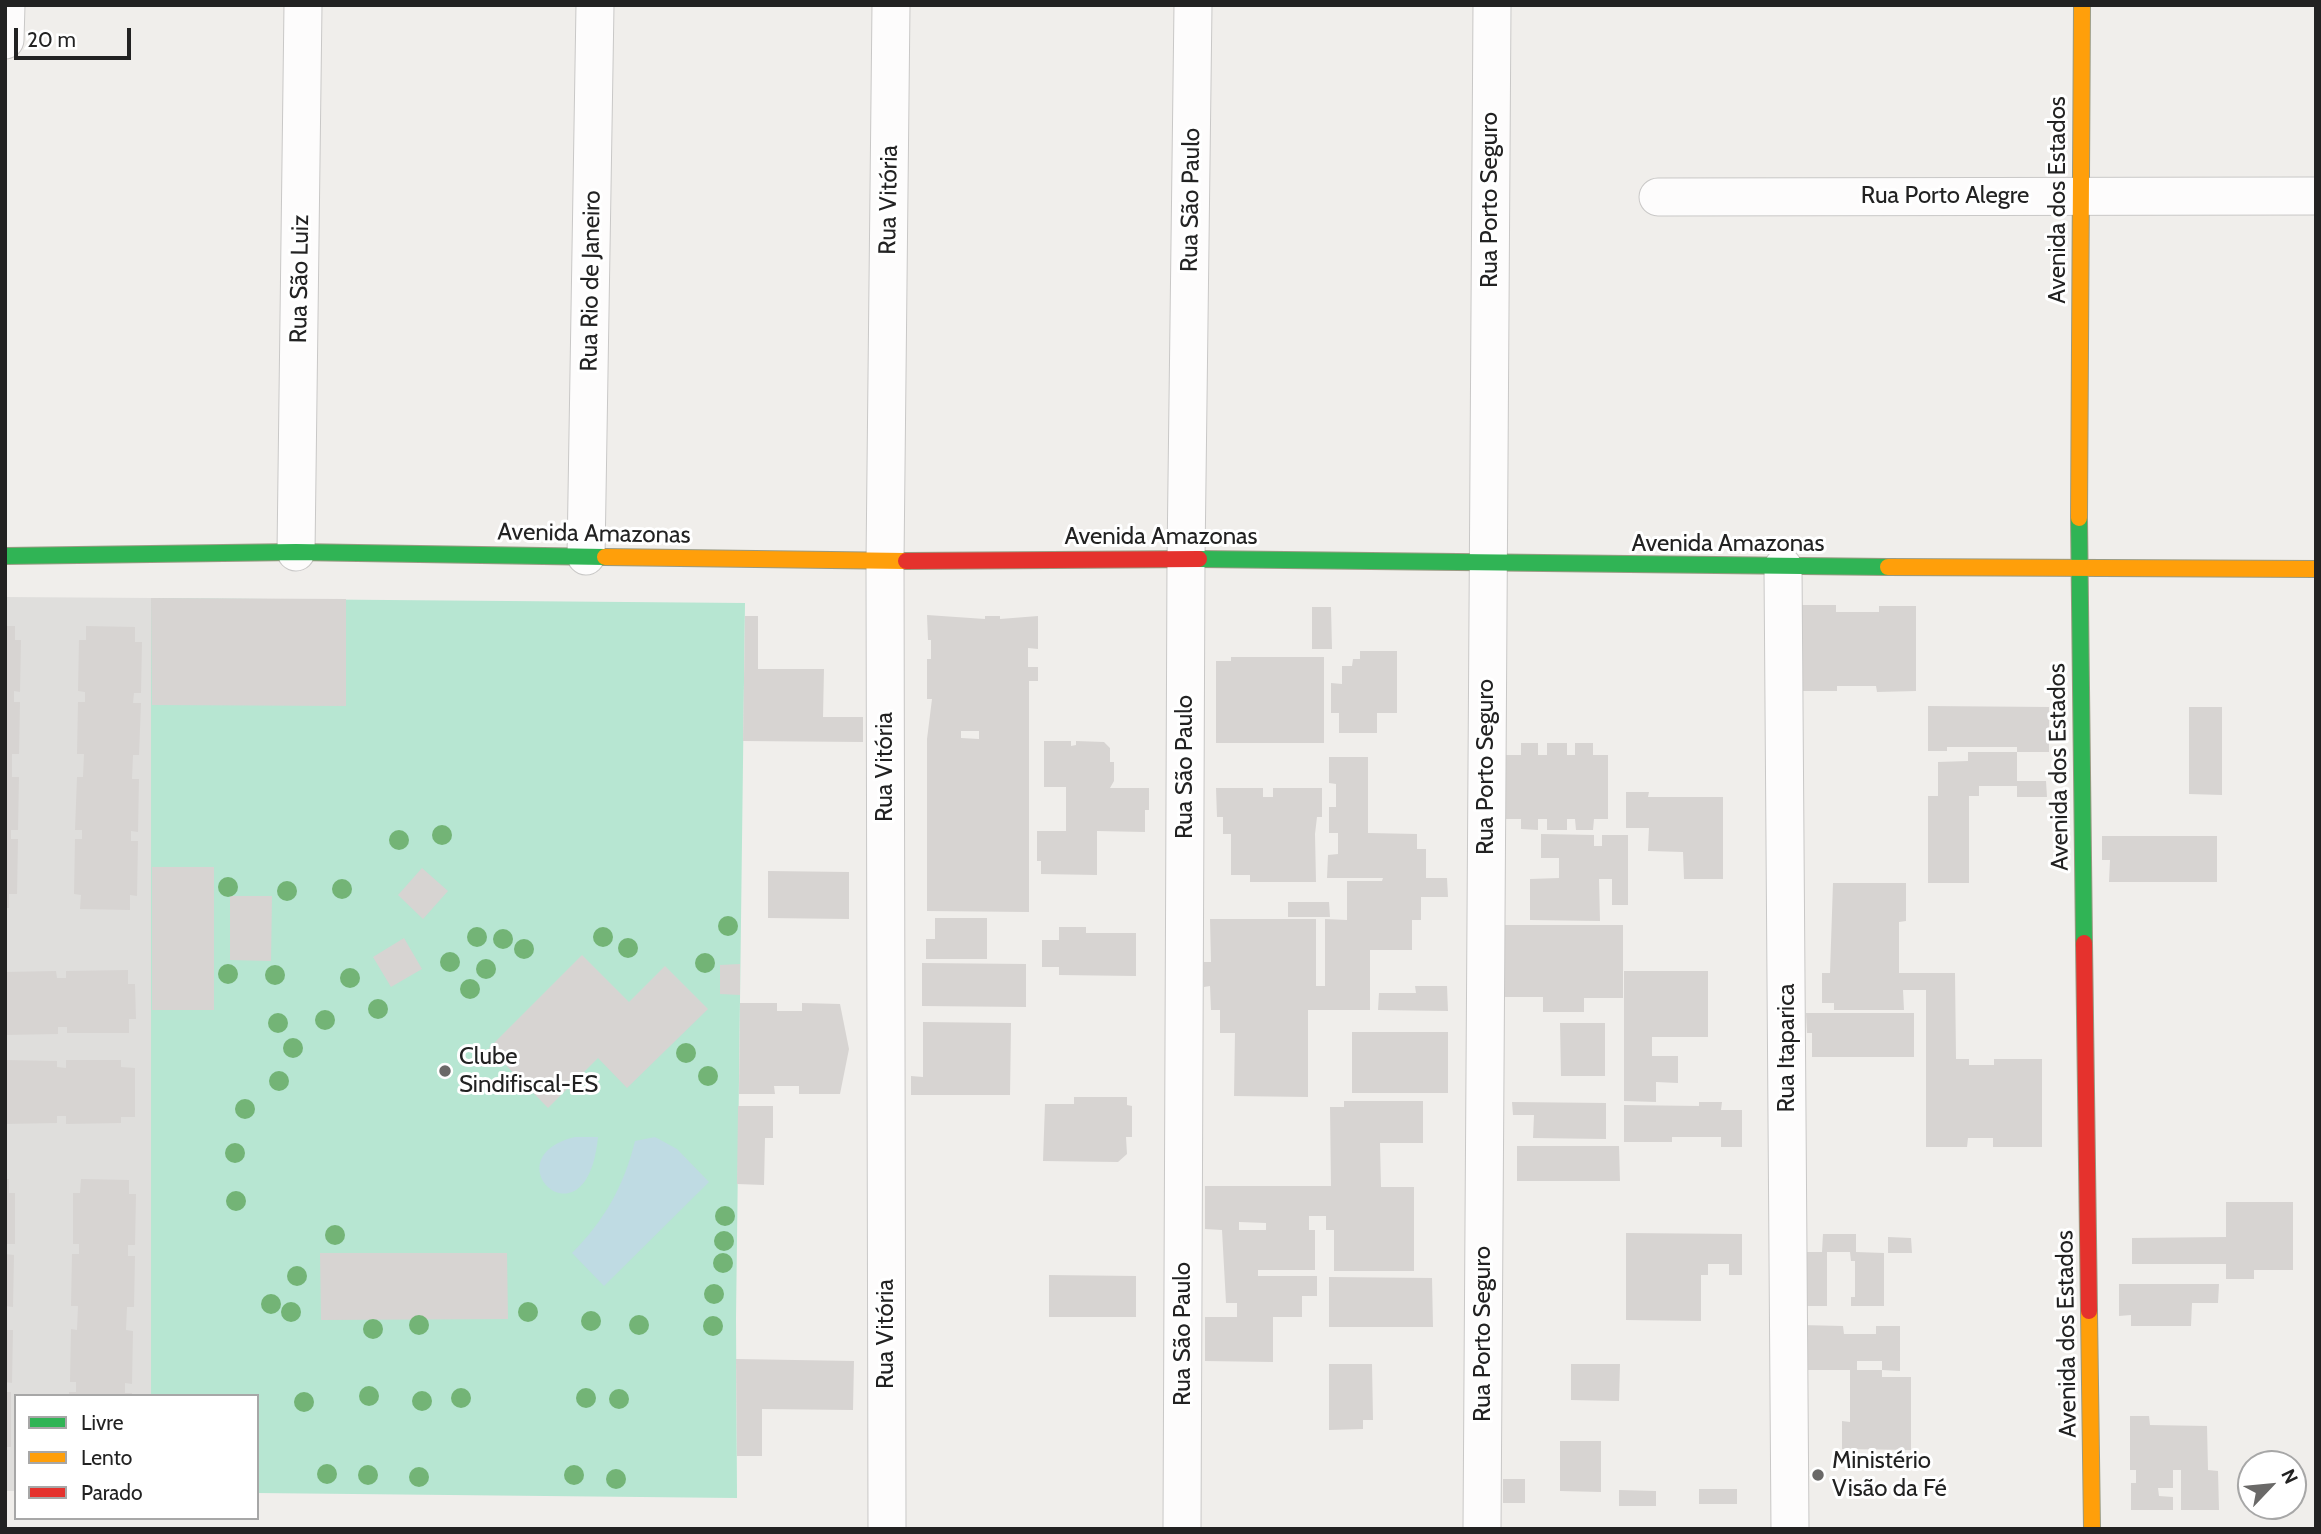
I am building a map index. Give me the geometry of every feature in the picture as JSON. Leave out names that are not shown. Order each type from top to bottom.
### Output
[{"type":"street","points":[[5,40],[6,5]]},
{"type":"street","name":"Rua São Luiz","points":[[296,552],[303,5]]},
{"type":"street","name":"Rua Rio de Janeiro","points":[[586,556],[595,5]]},
{"type":"street","name":"Rua Vitória","points":[[887,1529],[885,561],[891,5]]},
{"type":"street","name":"Rua São Paulo","points":[[1182,1529],[1186,559],[1193,5]]},
{"type":"street","name":"Rua Porto Seguro","points":[[1482,1529],[1492,5]]},
{"type":"street","name":"Avenida dos Estados","points":[[2082,5],[2079,568],[2092,1529]]},
{"type":"street","name":"Rua Porto Alegre","points":[[1658,197],[2316,197]]},
{"type":"street","name":"Avenida Amazonas","points":[[5,556],[296,552],[885,561],[1186,559],[1487,565],[2316,569]]},
{"type":"street","name":"Rua Itaparica","points":[[1783,567],[1790,1529]]},
{"type":"shaded area","points":[[5,597],[151,598],[151,1394],[14,1394],[14,1491],[5,1491]]},
{"type":"green space","name":"Clube Sindifiscal-ES","points":[[151,598],[745,603],[736,1318],[737,1498],[259,1493],[259,1394],[151,1394]]},
{"type":"water","points":[[575,1137],[598,1137],[590,1171],[578,1189],[563,1194],[550,1188],[541,1177],[540,1162],[551,1148]]},
{"type":"water","points":[[655,1137],[677,1149],[709,1182],[604,1286],[572,1253],[594,1228],[619,1188],[635,1141]]},
{"type":"building","points":[[151,598],[346,599],[346,706],[152,705]]},
{"type":"building","points":[[1801,605],[1836,605],[1836,612],[1879,612],[1879,606],[1916,606],[1916,691],[1877,692],[1876,686],[1837,686],[1837,691],[1801,691]]},
{"type":"building","points":[[1312,607],[1331,607],[1332,649],[1312,649]]},
{"type":"building","points":[[927,615],[985,619],[985,616],[1000,616],[1000,619],[1038,616],[1038,649],[1028,648],[1028,667],[1038,667],[1038,681],[1029,681],[1029,912],[927,911],[927,739],[932,699],[927,699],[927,659],[931,659],[931,640],[928,640]],"holes":[[[961,731],[979,731],[979,739],[961,738]]]},
{"type":"building","points":[[745,616],[758,616],[758,669],[824,669],[823,717],[863,717],[863,742],[743,741]]},
{"type":"building","points":[[5,626],[15,626],[15,640],[21,640],[20,692],[14,691],[14,702],[20,702],[19,754],[12,754],[12,777],[19,777],[18,830],[11,830],[11,839],[18,839],[17,894],[9,894],[9,908],[5,908]]},
{"type":"building","points":[[86,626],[135,627],[135,642],[142,642],[141,693],[134,693],[133,703],[141,703],[139,755],[133,755],[132,779],[139,779],[138,832],[131,831],[131,841],[138,841],[137,896],[130,895],[130,910],[80,909],[81,895],[74,894],[75,839],[82,839],[82,830],[75,830],[77,777],[83,777],[84,754],[77,754],[78,702],[85,702],[85,692],[78,691],[79,640],[86,640]]},
{"type":"building","points":[[1360,651],[1397,651],[1397,713],[1377,713],[1377,733],[1339,733],[1339,713],[1331,713],[1331,683],[1342,684],[1342,666],[1352,666],[1353,659],[1360,659]]},
{"type":"building","points":[[1231,657],[1324,657],[1324,743],[1216,743],[1216,661],[1231,661]]},
{"type":"building","points":[[1928,706],[2049,707],[2049,752],[2017,752],[2017,747],[1947,747],[1947,751],[1928,751]]},
{"type":"building","points":[[2189,707],[2222,707],[2222,795],[2189,794]]},
{"type":"building","points":[[1044,741],[1071,741],[1071,746],[1076,745],[1076,741],[1104,742],[1110,748],[1110,762],[1114,762],[1114,781],[1110,788],[1149,788],[1145,832],[1097,831],[1097,875],[1041,874],[1041,861],[1037,861],[1037,831],[1066,831],[1066,787],[1044,787]]},
{"type":"building","points":[[1521,743],[1538,743],[1538,755],[1547,755],[1547,743],[1567,743],[1567,755],[1575,755],[1575,743],[1593,743],[1593,755],[1608,755],[1608,819],[1594,819],[1593,830],[1576,830],[1575,819],[1567,819],[1567,830],[1547,830],[1547,819],[1538,819],[1538,830],[1521,829],[1521,819],[1503,819],[1503,755],[1521,755]]},
{"type":"building","points":[[1968,752],[2017,752],[2017,781],[2046,781],[2047,797],[2017,797],[2017,786],[1979,786],[1979,796],[1969,796],[1969,883],[1928,883],[1928,796],[1938,796],[1938,762],[1968,761]]},
{"type":"building","points":[[1329,757],[1368,757],[1368,833],[1417,834],[1417,849],[1426,849],[1426,878],[1447,878],[1448,897],[1421,897],[1421,920],[1412,920],[1412,950],[1370,950],[1370,1010],[1308,1010],[1308,1097],[1234,1096],[1235,1033],[1220,1033],[1220,1010],[1211,1010],[1210,986],[1204,987],[1204,962],[1211,962],[1210,919],[1316,919],[1316,986],[1325,986],[1325,919],[1347,920],[1347,881],[1382,881],[1383,878],[1327,878],[1328,855],[1338,854],[1338,833],[1329,833],[1329,807],[1336,807],[1336,784],[1329,783]]},
{"type":"building","points":[[1216,788],[1263,788],[1263,797],[1273,797],[1273,788],[1322,788],[1322,817],[1317,817],[1315,834],[1316,882],[1250,882],[1250,875],[1231,875],[1231,834],[1223,834],[1223,817],[1217,817]]},
{"type":"building","points":[[1626,792],[1649,792],[1648,797],[1723,797],[1723,879],[1684,879],[1683,852],[1648,851],[1649,828],[1626,828]]},
{"type":"building","points":[[1541,834],[1594,835],[1594,846],[1602,846],[1602,835],[1628,835],[1628,905],[1612,905],[1612,879],[1599,879],[1600,921],[1530,920],[1530,879],[1559,878],[1559,858],[1541,858]]},
{"type":"building","points":[[2102,836],[2217,836],[2217,882],[2109,882],[2110,860],[2102,860]]},
{"type":"building","points":[[152,867],[214,867],[214,1010],[152,1010]]},
{"type":"building","points":[[422,868],[448,891],[423,919],[398,895]]},
{"type":"building","points":[[768,871],[849,872],[849,919],[768,918]]},
{"type":"building","points":[[1833,883],[1906,883],[1906,921],[1899,922],[1899,973],[1955,973],[1956,1059],[1969,1059],[1969,1065],[1994,1065],[1994,1059],[2042,1059],[2042,1147],[1993,1147],[1993,1138],[1968,1138],[1967,1147],[1926,1147],[1926,990],[1903,990],[1904,1010],[1834,1010],[1834,1003],[1822,1003],[1822,973],[1830,973]]},
{"type":"building","points":[[230,896],[272,896],[271,961],[230,960]]},
{"type":"building","points":[[1288,902],[1329,902],[1330,917],[1288,917]]},
{"type":"building","points":[[935,918],[987,918],[987,959],[926,959],[926,939],[935,939]]},
{"type":"building","points":[[1502,925],[1623,925],[1623,998],[1584,998],[1584,1012],[1543,1012],[1543,997],[1502,997]]},
{"type":"building","points":[[1059,927],[1086,927],[1086,933],[1136,933],[1136,976],[1059,975],[1059,967],[1042,967],[1042,940],[1059,940]]},
{"type":"building","points":[[404,938],[422,969],[391,987],[373,957]]},
{"type":"building","points":[[582,955],[629,1002],[665,966],[708,1009],[627,1088],[598,1058],[548,1108],[489,1048]]},
{"type":"building","points":[[922,963],[1026,964],[1026,1007],[922,1006]]},
{"type":"building","points":[[740,964],[740,995],[720,994],[720,965]]},
{"type":"building","points":[[128,970],[128,984],[135,984],[136,1019],[129,1019],[129,1033],[67,1033],[67,1027],[58,1027],[58,1034],[5,1035],[5,972],[56,971],[57,978],[66,978],[66,971]]},
{"type":"building","points":[[1624,971],[1708,971],[1708,1037],[1652,1037],[1652,1056],[1678,1056],[1678,1083],[1656,1082],[1656,1102],[1624,1101]]},
{"type":"building","points":[[1415,986],[1447,986],[1448,1011],[1378,1010],[1379,993],[1416,993]]},
{"type":"building","points":[[740,1003],[777,1003],[777,1011],[802,1011],[802,1003],[840,1004],[849,1049],[840,1094],[799,1094],[799,1086],[774,1086],[775,1094],[739,1094]]},
{"type":"building","points":[[1806,1013],[1914,1013],[1914,1057],[1812,1057],[1812,1033],[1807,1033]]},
{"type":"building","points":[[923,1022],[1011,1023],[1010,1095],[911,1095],[911,1076],[923,1077]]},
{"type":"building","points":[[1560,1023],[1605,1023],[1605,1076],[1561,1076]]},
{"type":"building","points":[[1352,1032],[1448,1032],[1448,1093],[1352,1093]]},
{"type":"building","points":[[5,1060],[57,1061],[57,1067],[66,1068],[66,1060],[121,1060],[121,1067],[135,1068],[135,1117],[121,1117],[121,1123],[66,1124],[66,1116],[57,1116],[57,1123],[5,1124]]},
{"type":"building","points":[[1074,1097],[1127,1097],[1127,1105],[1132,1106],[1132,1137],[1126,1137],[1127,1154],[1118,1162],[1043,1161],[1045,1104],[1074,1104]]},
{"type":"building","points":[[1344,1101],[1423,1101],[1423,1143],[1380,1143],[1381,1187],[1414,1187],[1414,1271],[1334,1271],[1334,1230],[1326,1230],[1326,1216],[1309,1216],[1309,1230],[1315,1230],[1315,1270],[1258,1270],[1258,1276],[1317,1276],[1317,1296],[1302,1296],[1302,1317],[1273,1317],[1273,1362],[1205,1361],[1205,1317],[1237,1317],[1237,1303],[1226,1303],[1222,1230],[1205,1229],[1205,1186],[1331,1186],[1330,1107],[1344,1107]],"holes":[[[1239,1222],[1266,1223],[1266,1230],[1239,1230]]]},
{"type":"building","points":[[1512,1102],[1606,1103],[1606,1139],[1533,1138],[1534,1115],[1513,1115]]},
{"type":"building","points":[[1699,1102],[1722,1102],[1721,1110],[1742,1110],[1742,1147],[1721,1147],[1721,1137],[1672,1137],[1672,1142],[1624,1142],[1624,1105],[1699,1106]]},
{"type":"building","points":[[738,1106],[773,1106],[773,1138],[765,1138],[764,1185],[737,1184]]},
{"type":"building","points":[[1517,1146],[1619,1146],[1620,1181],[1517,1181]]},
{"type":"building","points":[[5,1179],[9,1179],[9,1193],[15,1193],[15,1244],[5,1244]]},
{"type":"building","points":[[81,1179],[129,1180],[129,1194],[136,1194],[135,1245],[128,1245],[128,1256],[135,1256],[134,1307],[127,1307],[126,1330],[133,1331],[132,1384],[125,1383],[125,1393],[132,1394],[69,1394],[76,1392],[76,1382],[70,1382],[71,1329],[77,1330],[78,1306],[71,1306],[72,1254],[79,1254],[79,1244],[73,1244],[73,1193],[80,1193]]},
{"type":"building","points":[[2226,1202],[2293,1202],[2293,1270],[2254,1270],[2254,1279],[2226,1279],[2226,1264],[2132,1264],[2132,1238],[2226,1237]]},
{"type":"building","points":[[1626,1233],[1742,1234],[1742,1275],[1729,1275],[1729,1264],[1708,1264],[1708,1275],[1701,1275],[1701,1321],[1626,1320]]},
{"type":"building","points":[[1823,1234],[1856,1234],[1856,1252],[1884,1253],[1884,1306],[1851,1306],[1851,1297],[1855,1297],[1855,1261],[1851,1261],[1850,1252],[1827,1252],[1827,1306],[1807,1306],[1807,1252],[1822,1252]]},
{"type":"building","points":[[1888,1237],[1911,1238],[1912,1253],[1888,1253]]},
{"type":"building","points":[[320,1253],[507,1253],[508,1319],[321,1320]]},
{"type":"building","points":[[5,1254],[14,1255],[13,1307],[5,1306]]},
{"type":"building","points":[[1049,1275],[1136,1276],[1136,1317],[1049,1317]]},
{"type":"building","points":[[1329,1277],[1432,1278],[1433,1327],[1329,1327]]},
{"type":"building","points":[[2119,1284],[2219,1284],[2218,1303],[2192,1303],[2191,1326],[2131,1326],[2131,1315],[2119,1316]]},
{"type":"building","points":[[1800,1325],[1843,1326],[1844,1334],[1876,1334],[1876,1326],[1900,1326],[1900,1371],[1882,1370],[1882,1377],[1911,1377],[1911,1450],[1842,1449],[1842,1421],[1850,1422],[1850,1370],[1806,1370]],"holes":[[[1857,1361],[1882,1361],[1882,1370],[1857,1370]]]},
{"type":"building","points":[[5,1330],[13,1330],[12,1383],[5,1382]]},
{"type":"building","points":[[736,1359],[854,1361],[853,1410],[762,1409],[762,1456],[737,1456]]},
{"type":"building","points":[[1329,1364],[1372,1364],[1373,1420],[1363,1420],[1363,1429],[1329,1430]]},
{"type":"building","points":[[1571,1364],[1620,1364],[1619,1401],[1571,1400]]},
{"type":"building","points":[[5,1392],[11,1392],[11,1447],[5,1447]]},
{"type":"building","points":[[2130,1416],[2149,1416],[2150,1425],[2207,1426],[2208,1470],[2218,1471],[2219,1510],[2181,1510],[2181,1470],[2173,1470],[2173,1488],[2158,1488],[2159,1496],[2173,1497],[2173,1510],[2131,1510],[2131,1483],[2136,1483],[2136,1470],[2130,1470]]},
{"type":"building","points":[[1560,1441],[1601,1441],[1601,1492],[1560,1491]]},
{"type":"building","points":[[1503,1479],[1525,1479],[1525,1503],[1503,1503]]},
{"type":"building","points":[[1699,1489],[1737,1489],[1737,1504],[1699,1504]]},
{"type":"building","points":[[1619,1490],[1656,1491],[1656,1506],[1619,1506]]},
{"type":"traffic: fast","points":[[2079,518],[2084,943]]},
{"type":"traffic: fast","points":[[5,556],[296,552],[605,557]]},
{"type":"traffic: fast","points":[[1199,559],[1888,567]]},
{"type":"traffic: slow","points":[[2079,518],[2082,5]]},
{"type":"traffic: slow","points":[[605,557],[906,561]]},
{"type":"traffic: slow","points":[[1888,567],[2316,569]]},
{"type":"traffic: slow","points":[[2089,1311],[2092,1529]]},
{"type":"traffic: jam","points":[[906,561],[1199,559]]},
{"type":"traffic: jam","points":[[2084,943],[2089,1311]]},
{"type":"place","name":"Clube Sindifiscal-ES","points":[[445,1071]]},
{"type":"place","name":"Ministério Visão da Fé","points":[[1818,1475]]}]
